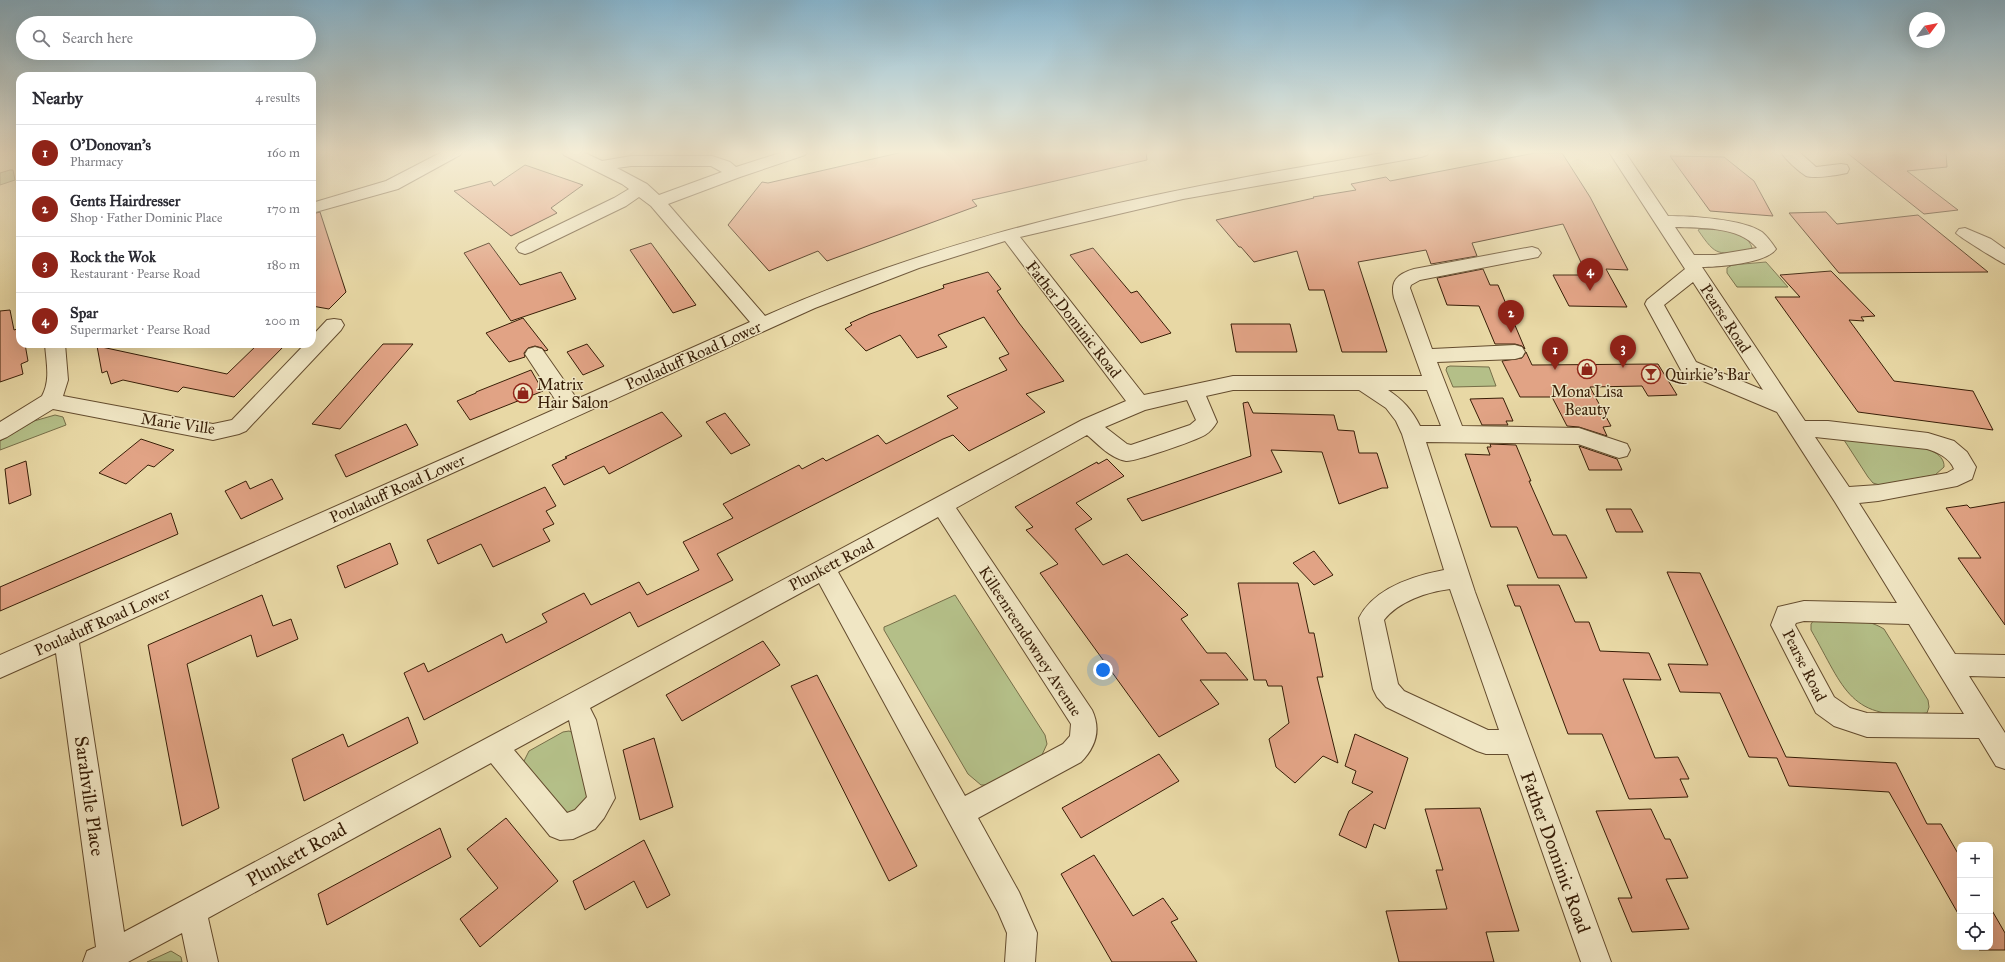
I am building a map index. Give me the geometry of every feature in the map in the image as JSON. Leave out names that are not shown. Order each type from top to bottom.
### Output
[{"type":"street","points":[[316,207],[351,197]]},
{"type":"street","points":[[525,248],[628,197]]},
{"type":"street","points":[[651,197],[762,324]]},
{"type":"street","points":[[657,202],[670,197]]},
{"type":"street","name":"Pouladuff Road Lower","points":[[0,666],[66,638],[808,304],[888,273],[948,252],[1009,235],[1141,203],[1175,197]]},
{"type":"street","name":"Pearse Road","points":[[1646,197],[1843,496],[2005,757]]},
{"type":"street","name":"Pearse Road","points":[[1662,221],[1699,223],[1746,231],[1755,235],[1767,249],[1761,253],[1692,266],[1654,304],[1689,367],[1784,407]]},
{"type":"street","points":[[1965,233],[1985,243],[2005,258]]},
{"type":"street","name":"Father Dominic Road","points":[[1009,235],[1139,404]]},
{"type":"street","points":[[1454,434],[1403,298],[1401,288],[1403,282],[1414,275],[1532,254]]},
{"type":"street","name":"Marie Ville","points":[[316,344],[334,325]]},
{"type":"street","points":[[0,432],[50,401],[56,390],[58,380],[56,348]]},
{"type":"street","name":"Marie Ville","points":[[50,401],[213,432],[239,426],[312,348]]},
{"type":"street","points":[[1425,356],[1515,352]]},
{"type":"street","points":[[535,354],[574,409]]},
{"type":"street","points":[[1193,391],[1206,415],[1207,422],[1204,425],[1132,453],[1118,450],[1088,425],[1139,404],[1193,391],[1248,382],[1434,383]]},
{"type":"street","name":"Father Dominic Road","points":[[1363,383],[1393,403],[1405,417],[1413,434],[1459,578],[1596,962]]},
{"type":"street","name":"Plunkett Road","points":[[105,958],[1088,425]]},
{"type":"street","points":[[1799,429],[1828,429],[1928,441],[1946,447],[1959,458],[1965,467],[1963,474],[1957,478],[1947,481],[1878,493],[1843,496]]},
{"type":"street","points":[[1413,434],[1579,436],[1619,450]]},
{"type":"street","name":"Killeenreendowney Avenue","points":[[942,505],[1083,718],[1085,730],[1084,738],[1072,753],[960,813]]},
{"type":"street","points":[[823,568],[1011,906],[1022,933],[1020,962]]},
{"type":"street","points":[[1459,578],[1434,580],[1384,602],[1376,609],[1371,618],[1386,689],[1395,700],[1486,742],[1517,742]]},
{"type":"street","name":"Pearse Road","points":[[1917,614],[1804,611],[1787,614],[1783,625],[1825,705],[1843,718],[1867,724],[1986,726]]},
{"type":"street","name":"Sarahville Place","points":[[66,638],[105,958]]},
{"type":"street","points":[[1948,665],[2005,666]]},
{"type":"street","points":[[494,748],[560,826],[571,827],[593,812],[601,798],[583,720],[574,704]]},
{"type":"street","points":[[192,911],[203,962]]},
{"type":"green space","points":[[1698,230],[1730,231],[1744,237],[1752,248],[1750,250],[1724,253],[1719,252],[1714,250],[1704,239]]},
{"type":"green space","points":[[1766,262],[1788,287],[1737,287],[1727,273],[1727,268],[1732,265]]},
{"type":"green space","points":[[1447,367],[1489,367],[1496,386],[1453,387],[1446,370]]},
{"type":"green space","points":[[55,415],[63,417],[66,425],[0,450],[0,441],[34,421]]},
{"type":"green space","points":[[1845,438],[1886,441],[1919,446],[1932,451],[1941,458],[1944,467],[1935,475],[1880,485],[1873,483],[1844,440]]},
{"type":"green space","points":[[955,595],[1045,735],[1047,744],[1041,757],[990,785],[981,785],[968,774],[884,630],[884,627]]},
{"type":"green space","points":[[1814,620],[1859,620],[1884,629],[1928,700],[1929,707],[1927,713],[1901,714],[1881,712],[1865,706],[1852,697],[1832,669],[1811,630],[1811,624]]},
{"type":"green space","points":[[569,731],[574,733],[593,785],[582,807],[569,813],[563,813],[523,763],[529,751],[563,732]]},
{"type":"green space","points":[[171,951],[181,957],[182,962],[147,962]]},
{"type":"building","points":[[461,197],[566,197],[551,208],[557,213],[511,236]]},
{"type":"building","points":[[750,197],[986,197],[972,200],[977,206],[827,261],[818,251],[769,271],[728,225]]},
{"type":"building","points":[[1313,197],[1590,197],[1628,270],[1606,269],[1627,307],[1569,306],[1553,275],[1587,275],[1563,224],[1472,243],[1477,256],[1431,264],[1426,250],[1358,262],[1387,352],[1342,352],[1324,290],[1309,290],[1297,251],[1254,262],[1216,220],[1314,198]]},
{"type":"building","points":[[1700,197],[1763,197],[1773,216],[1710,211]]},
{"type":"building","points":[[1902,197],[1941,197],[1958,210],[1924,214]]},
{"type":"building","points":[[320,212],[346,292],[329,309],[316,307],[316,213]]},
{"type":"building","points":[[1826,212],[1837,224],[1918,215],[1988,272],[1839,273],[1789,213]]},
{"type":"building","points":[[489,243],[520,285],[561,272],[576,299],[511,321],[464,253]]},
{"type":"building","points":[[651,243],[696,305],[673,313],[630,250]]},
{"type":"building","points":[[1093,248],[1131,293],[1137,291],[1171,333],[1141,343],[1070,255]]},
{"type":"building","points":[[1483,269],[1490,285],[1498,285],[1525,349],[1522,346],[1515,344],[1495,344],[1479,306],[1447,305],[1437,278]]},
{"type":"building","points":[[1831,271],[1875,316],[1861,317],[1864,321],[1849,320],[1894,381],[1973,391],[1993,430],[1858,412],[1775,297],[1800,297],[1780,275]]},
{"type":"building","points":[[988,272],[1001,289],[997,291],[1019,323],[1064,381],[1026,394],[1045,412],[969,451],[953,435],[943,439],[717,554],[733,580],[638,627],[630,612],[424,720],[404,673],[424,663],[428,672],[502,634],[506,643],[547,622],[542,614],[584,593],[591,605],[639,582],[647,595],[699,570],[683,542],[733,518],[723,504],[799,465],[802,469],[823,458],[826,461],[878,435],[886,444],[958,408],[947,396],[1007,370],[999,358],[1009,354],[984,317],[938,335],[947,347],[917,358],[900,335],[866,351],[845,329],[852,325],[850,323],[870,314],[944,288],[943,285]]},
{"type":"building","points":[[10,310],[14,330],[16,329],[16,348],[26,348],[28,361],[21,364],[23,374],[0,382],[0,311]]},
{"type":"building","points":[[523,318],[548,350],[545,351],[542,348],[535,346],[528,348],[524,353],[525,357],[509,362],[486,333]]},
{"type":"building","points":[[1231,324],[1290,324],[1297,352],[1236,352]]},
{"type":"building","points":[[383,344],[413,344],[340,429],[312,424]]},
{"type":"building","points":[[587,344],[604,366],[583,375],[567,352]]},
{"type":"building","points":[[97,348],[106,348],[227,374],[254,348],[282,348],[234,397],[183,387],[178,392],[123,380],[111,384],[107,371],[102,373]]},
{"type":"building","points":[[1526,352],[1532,365],[1658,364],[1677,395],[1648,396],[1642,386],[1590,387],[1611,426],[1603,427],[1607,436],[1579,427],[1567,426],[1552,397],[1520,397],[1502,361],[1522,358]]},
{"type":"building","points":[[531,370],[543,391],[470,420],[457,401],[476,392]]},
{"type":"building","points":[[1503,398],[1513,421],[1506,421],[1508,425],[1482,425],[1470,399]]},
{"type":"building","points":[[1248,402],[1253,413],[1334,415],[1338,430],[1354,431],[1359,453],[1377,453],[1388,488],[1382,488],[1339,504],[1322,452],[1271,450],[1282,472],[1142,521],[1127,499],[1251,456],[1243,403]]},
{"type":"building","points":[[662,412],[682,436],[609,474],[604,466],[564,485],[552,465],[567,458],[565,457]]},
{"type":"building","points":[[725,413],[750,445],[731,454],[706,422]]},
{"type":"building","points":[[406,424],[418,445],[346,477],[335,455]]},
{"type":"building","points":[[141,439],[174,450],[154,467],[148,465],[126,484],[99,473]]},
{"type":"building","points":[[1490,444],[1516,445],[1531,481],[1529,481],[1553,535],[1566,535],[1587,578],[1538,578],[1517,527],[1491,527],[1465,454],[1490,455],[1487,447],[1491,447]]},
{"type":"building","points":[[1579,446],[1617,459],[1622,470],[1589,470]]},
{"type":"building","points":[[1107,459],[1124,476],[1076,503],[1092,519],[1075,529],[1103,565],[1127,554],[1188,615],[1181,619],[1207,653],[1226,653],[1248,680],[1200,680],[1219,704],[1159,737],[1040,573],[1058,564],[1026,530],[1033,527],[1015,507],[1097,462],[1098,464]]},
{"type":"building","points":[[26,461],[31,495],[9,504],[5,469]]},
{"type":"building","points":[[272,479],[283,499],[241,519],[225,491],[246,481],[250,489]]},
{"type":"building","points":[[545,487],[556,506],[546,511],[554,524],[543,529],[550,541],[493,567],[481,544],[438,564],[427,540]]},
{"type":"building","points":[[2005,502],[2005,625],[1958,558],[1981,558],[1946,508],[1967,505],[1970,508]]},
{"type":"building","points":[[1606,509],[1631,509],[1643,532],[1616,532]]},
{"type":"building","points":[[171,513],[178,534],[0,611],[0,587]]},
{"type":"building","points":[[390,543],[398,564],[345,588],[337,566]]},
{"type":"building","points":[[1314,551],[1333,575],[1314,585],[1293,563]]},
{"type":"building","points":[[1667,572],[1700,573],[1786,757],[1896,763],[1927,824],[1941,824],[1957,852],[1957,912],[1889,792],[1789,786],[1777,758],[1749,757],[1720,693],[1680,692],[1668,664],[1708,665]]},
{"type":"building","points":[[1238,583],[1298,583],[1309,633],[1314,633],[1323,677],[1317,677],[1338,763],[1323,756],[1295,783],[1276,767],[1269,739],[1289,723],[1282,686],[1268,686],[1266,680],[1254,680]]},
{"type":"building","points":[[1507,585],[1559,585],[1575,622],[1589,622],[1600,651],[1649,653],[1661,680],[1623,679],[1655,758],[1678,757],[1689,779],[1680,779],[1688,797],[1629,799],[1602,734],[1568,734],[1520,606],[1515,606]]},
{"type":"building","points":[[262,595],[273,626],[291,619],[298,639],[257,657],[251,635],[187,664],[219,808],[182,826],[148,645]]},
{"type":"building","points":[[763,641],[780,665],[682,721],[666,695]]},
{"type":"building","points":[[817,675],[917,866],[889,881],[791,686]]},
{"type":"building","points":[[408,717],[418,743],[304,801],[292,759],[343,734],[348,747]]},
{"type":"building","points":[[1355,734],[1408,758],[1385,829],[1374,824],[1366,848],[1339,835],[1349,811],[1373,792],[1352,783],[1356,771],[1345,766]]},
{"type":"building","points":[[654,738],[673,807],[640,820],[623,750]]},
{"type":"building","points":[[1159,754],[1179,781],[1081,838],[1062,808]]},
{"type":"building","points":[[1480,808],[1519,931],[1486,932],[1494,962],[1399,962],[1386,911],[1447,909],[1436,870],[1443,870],[1425,809]]},
{"type":"building","points":[[1651,809],[1665,839],[1670,839],[1688,878],[1666,879],[1689,929],[1632,932],[1618,898],[1632,898],[1596,811]]},
{"type":"building","points":[[506,818],[558,881],[480,947],[460,919],[498,888],[467,849]]},
{"type":"building","points":[[440,828],[451,857],[327,925],[318,894]]},
{"type":"building","points":[[644,840],[670,895],[647,908],[634,881],[585,910],[573,881]]},
{"type":"building","points":[[1094,855],[1133,916],[1163,898],[1178,919],[1171,922],[1197,962],[1112,962],[1061,874]]},
{"type":"building","points":[[1993,912],[2005,933],[2005,950],[1993,950]]},
{"type":"place","name":"Spar","points":[[1590,291]]},
{"type":"place","name":"Gents Hairdresser","points":[[1511,333]]},
{"type":"place","name":"Rock the Wok","points":[[1623,368]]},
{"type":"place","name":"Mona Lisa Beauty","points":[[1587,369]]},
{"type":"place","name":"O'Donovan's","points":[[1555,370]]},
{"type":"place","name":"Quirkie's Bar","points":[[1651,374]]},
{"type":"place","name":"Matrix Hair Salon","points":[[523,393]]}]
